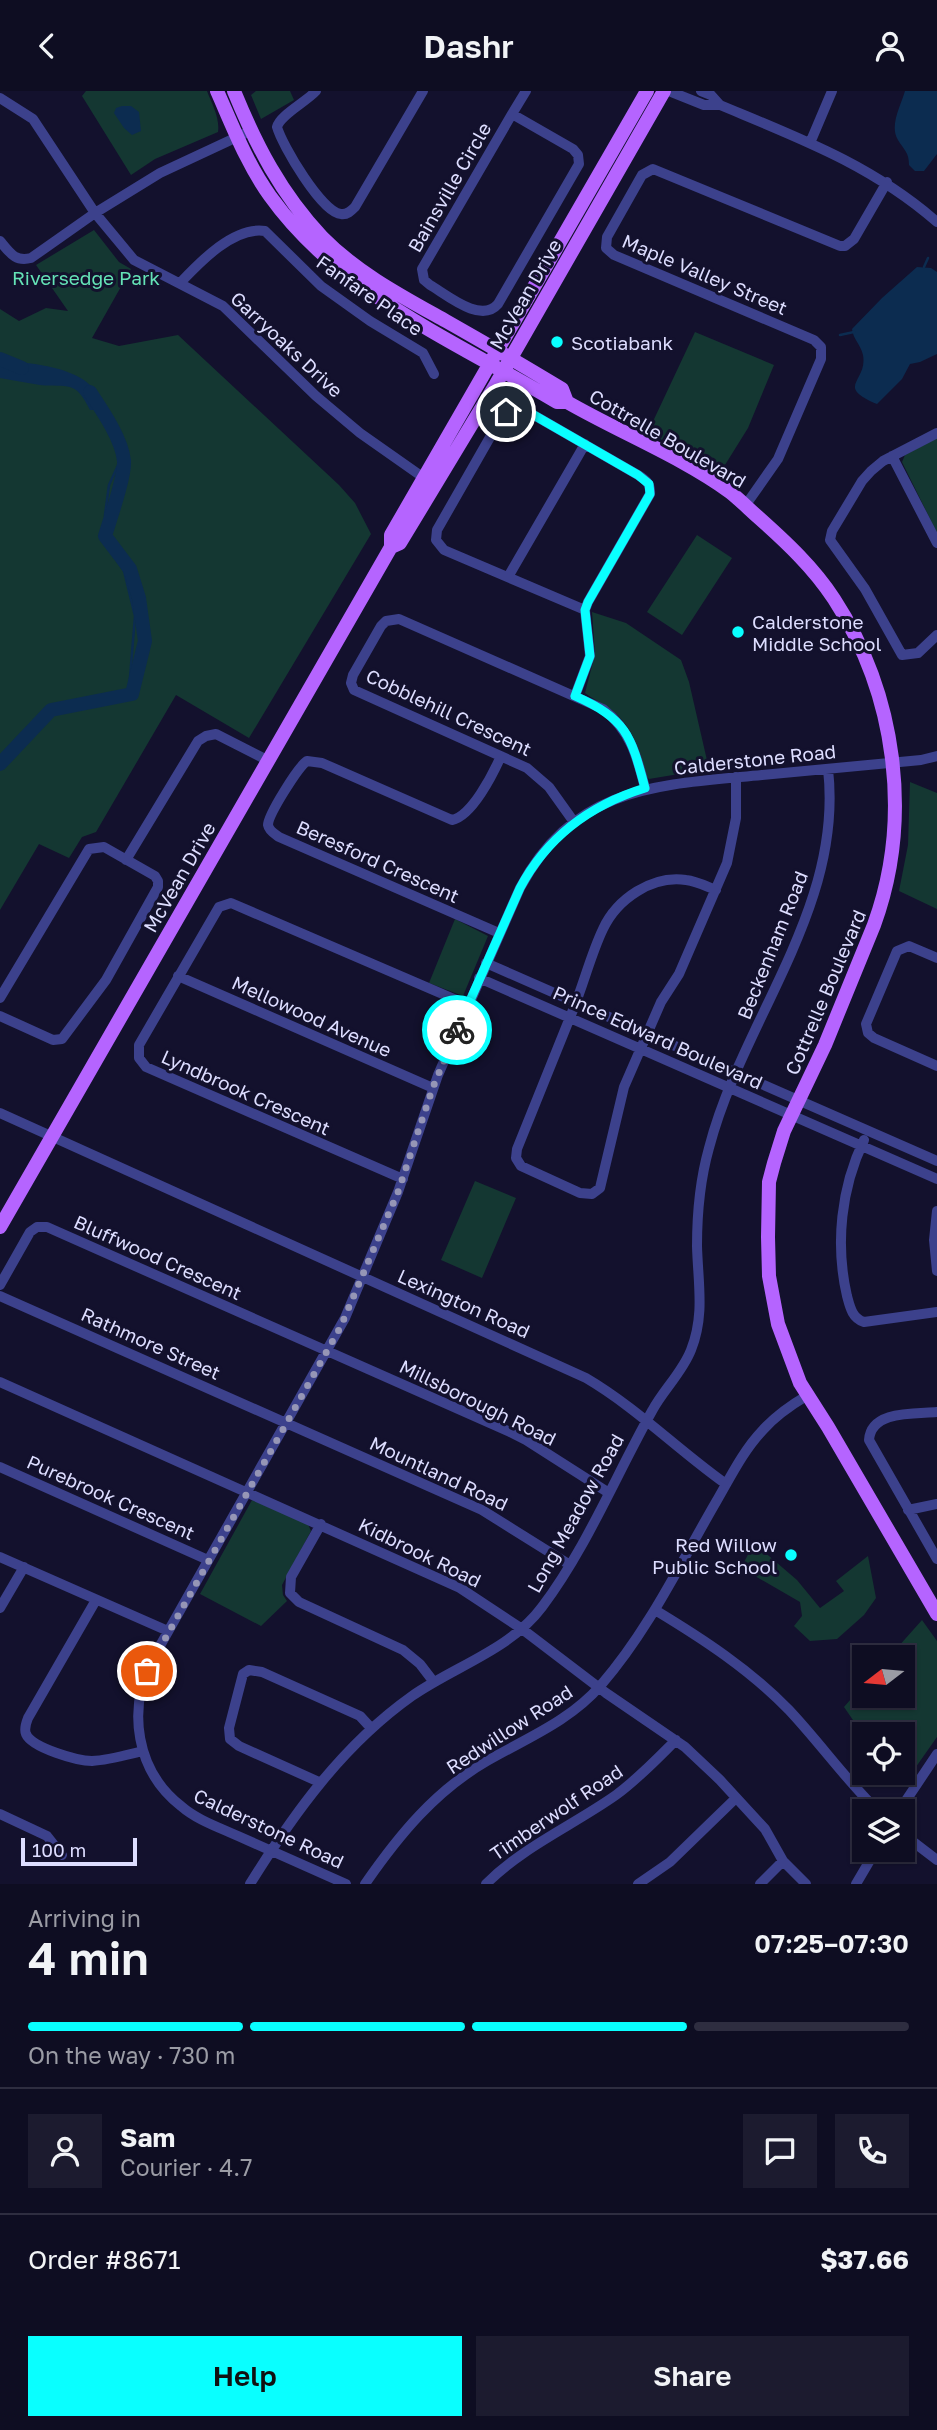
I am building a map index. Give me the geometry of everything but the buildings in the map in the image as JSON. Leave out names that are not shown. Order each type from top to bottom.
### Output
[{"type":"main road","name":"Cottrelle Boulevard","points":[[234,91],[240,105],[244,134]]},
{"type":"main road","name":"McVean Drive","points":[[391,547],[400,543],[501,360],[586,195],[647,91]]},
{"type":"main road","name":"McVean Drive","points":[[0,1227],[391,547],[391,535],[424,478],[501,360],[664,91]]},
{"type":"main road","name":"Cottrelle Boulevard","points":[[220,97],[244,134],[269,195],[329,261],[364,289],[501,360],[557,402],[567,402],[715,482],[778,534],[808,566],[833,598],[852,630],[879,695],[886,722],[894,783],[893,829],[881,908],[825,1045],[780,1143],[769,1182],[768,1254],[778,1324],[800,1383],[937,1614]]},
{"type":"street","points":[[316,91],[282,118],[277,127],[308,183],[327,207],[344,214],[355,207],[423,91]]},
{"type":"street","name":"Bainsville Circle","points":[[512,114],[573,149],[578,155],[579,164],[498,304],[489,310],[477,311],[430,285],[424,280],[422,269],[512,114],[526,91]]},
{"type":"street","points":[[669,91],[704,105],[720,105],[810,143],[887,182],[937,222]]},
{"type":"street","points":[[701,91],[711,95],[720,105]]},
{"type":"street","points":[[810,143],[832,91]]},
{"type":"street","name":"Garryoaks Drive","points":[[0,98],[33,119],[95,213],[134,260],[223,306],[316,396],[369,439],[424,478]]},
{"type":"street","points":[[0,241],[14,257],[22,261],[31,258],[95,213],[160,173],[244,134]]},
{"type":"street","name":"Maple Valley Street","points":[[745,506],[778,459],[821,359],[821,347],[814,340],[614,255],[606,248],[607,237],[642,175],[653,169],[840,246],[854,239],[887,182]]},
{"type":"street","name":"Fanfare Place","points":[[181,282],[214,248],[256,229],[265,231],[321,286],[370,321],[423,353],[434,374]]},
{"type":"street","points":[[575,696],[590,656],[585,610],[650,490],[646,480],[520,408],[506,412],[437,530],[436,540],[444,549],[585,610]]},
{"type":"street","points":[[937,433],[877,465],[862,481],[832,531],[830,540],[865,589],[902,656],[918,653],[937,635]]},
{"type":"street","points":[[508,577],[585,444]]},
{"type":"street","points":[[892,456],[937,543]]},
{"type":"street","name":"Cobblehill Crescent","points":[[574,823],[540,778],[527,768],[354,690],[351,683],[354,675],[386,621],[398,619],[603,709],[624,730],[635,751],[645,788]]},
{"type":"street","points":[[126,860],[198,741],[216,734],[269,761]]},
{"type":"street","name":"Beresford Crescent","points":[[499,933],[279,837],[270,830],[268,824],[299,768],[307,761],[322,763],[452,820],[465,813],[489,782],[501,756]]},
{"type":"street","name":"Calderstone Road","points":[[346,1884],[197,1817],[181,1807],[156,1779],[142,1751],[138,1712],[141,1691],[147,1671],[168,1632],[328,1351],[363,1277],[403,1179],[433,1087],[499,933],[532,866],[574,823],[608,801],[645,788],[937,756]]},
{"type":"street","name":"Beckenham Road","points":[[730,1087],[816,890],[828,835],[828,769]]},
{"type":"street","points":[[716,890],[690,881],[669,879],[648,886],[628,898],[615,911],[604,927],[517,1149],[516,1158],[524,1168],[580,1193],[596,1192],[602,1183],[620,1100],[640,1048],[661,1002],[679,974],[716,890],[727,863],[735,833],[736,777]]},
{"type":"street","points":[[0,998],[86,852],[94,847],[104,847],[155,876],[158,887],[106,980],[68,1034],[62,1039],[52,1040],[0,1016]]},
{"type":"street","name":"Lyndbrook Crescent","points":[[403,1179],[146,1067],[141,1063],[139,1045],[219,907],[228,903],[235,903],[468,1005]]},
{"type":"street","points":[[937,958],[909,946],[897,951],[866,1024],[868,1033],[874,1038],[937,1066]]},
{"type":"street","name":"Prince Edward Boulevard","points":[[486,963],[937,1161]]},
{"type":"street","name":"Mellowood Avenue","points":[[178,977],[433,1087]]},
{"type":"street","name":"Prince Edward Boulevard","points":[[479,978],[937,1179]]},
{"type":"street","name":"Long Meadow Road","points":[[250,1884],[319,1782],[371,1728],[433,1682],[503,1643],[522,1629],[542,1607],[570,1565],[647,1421],[688,1358],[698,1330],[701,1298],[697,1247],[700,1191],[713,1132],[730,1087]]},
{"type":"street","name":"Lexington Road","points":[[0,1113],[586,1378],[619,1398],[691,1459],[726,1484]]},
{"type":"street","points":[[869,1131],[850,1176],[842,1225],[844,1280],[854,1316],[864,1322],[937,1312]]},
{"type":"street","points":[[937,1212],[934,1240],[937,1271]]},
{"type":"street","name":"Bluffwood Crescent","points":[[0,1285],[30,1232],[37,1227],[47,1227],[328,1351]]},
{"type":"street","name":"Rathmore Street","points":[[0,1296],[288,1423]]},
{"type":"street","name":"Millsborough Road","points":[[328,1351],[526,1440],[609,1493]]},
{"type":"street","points":[[0,1383],[248,1492]]},
{"type":"street","name":"Redwillow Road","points":[[365,1884],[404,1831],[439,1796],[487,1761],[563,1719],[599,1688],[655,1610],[744,1454],[763,1429],[783,1411],[808,1395]]},
{"type":"street","points":[[937,1412],[885,1418],[877,1422],[869,1433],[872,1448],[937,1559]]},
{"type":"street","name":"Mountland Road","points":[[288,1423],[482,1510],[570,1565]]},
{"type":"street","name":"Purebrook Crescent","points":[[0,1467],[208,1560]]},
{"type":"street","name":"Kidbrook Road","points":[[248,1492],[460,1588],[522,1629],[599,1688],[676,1739],[704,1764],[765,1829],[783,1861],[806,1884]]},
{"type":"street","points":[[908,1510],[937,1504]]},
{"type":"street","points":[[321,1524],[291,1577],[289,1593],[299,1602],[404,1650],[420,1664],[433,1682]]},
{"type":"street","points":[[0,1557],[168,1632]]},
{"type":"street","points":[[0,1608],[24,1567]]},
{"type":"street","points":[[96,1600],[28,1718],[25,1731],[33,1742],[70,1758],[99,1760],[142,1751]]},
{"type":"street","points":[[655,1610],[710,1643],[770,1692],[867,1799]]},
{"type":"street","points":[[319,1782],[239,1746],[230,1739],[229,1728],[243,1674],[249,1670],[262,1672],[360,1716],[371,1728]]},
{"type":"street","name":"Timberwolf Road","points":[[486,1884],[516,1857],[618,1793],[648,1768],[676,1739]]},
{"type":"street","points":[[907,1799],[937,1754]]},
{"type":"street","points":[[638,1884],[670,1862],[736,1798]]},
{"type":"street","points":[[0,1814],[47,1836],[62,1854]]},
{"type":"street","points":[[915,1843],[937,1860]]},
{"type":"street","points":[[760,1884],[783,1861]]},
{"type":"street","points":[[856,1884],[869,1862]]},
{"type":"green space","points":[[86,91],[207,91],[217,116],[218,132],[155,159],[131,175],[82,96]]},
{"type":"green space","points":[[256,91],[290,91],[294,100],[261,119],[251,95]]},
{"type":"green space","name":"Riversedge Park","points":[[94,230],[119,262],[131,269],[92,338],[119,346],[178,335],[339,485],[355,503],[371,534],[249,738],[176,695],[96,832],[82,837],[69,858],[39,844],[0,910],[0,309],[19,321],[46,308],[68,311],[36,265]]},
{"type":"green space","points":[[695,332],[774,365],[748,428],[720,473],[648,432]]},
{"type":"green space","points":[[937,438],[937,533],[902,462],[905,455]]},
{"type":"green space","points":[[697,535],[732,558],[682,635],[647,612]]},
{"type":"green space","points":[[592,612],[626,623],[681,660],[689,682],[709,769],[649,779],[646,776],[638,747],[624,722],[609,708],[585,693],[595,654]]},
{"type":"green space","points":[[910,782],[937,793],[937,909],[899,891],[908,845]]},
{"type":"green space","points":[[455,919],[488,936],[463,996],[429,983]]},
{"type":"green space","points":[[475,1181],[516,1198],[482,1278],[441,1260]]},
{"type":"green space","points":[[252,1500],[308,1524],[311,1531],[282,1585],[287,1601],[261,1626],[200,1594]]},
{"type":"green space","points":[[754,1543],[797,1580],[820,1608],[844,1591],[836,1581],[868,1556],[876,1598],[864,1615],[837,1639],[810,1641],[794,1626],[802,1616],[800,1602],[741,1568]]},
{"type":"green space","points":[[922,1620],[937,1641],[937,1737],[915,1768],[915,1722],[854,1722],[844,1707],[852,1698],[852,1708],[915,1708],[915,1645],[900,1645]]},
{"type":"water","points":[[905,91],[937,91],[937,154],[924,171],[915,171],[909,165],[907,154],[896,134],[897,115]]},
{"type":"water","points":[[131,106],[139,112],[141,131],[132,135],[124,128],[114,113],[116,108]]},
{"type":"water","points":[[917,267],[931,268],[937,272],[937,354],[910,364],[902,379],[877,404],[857,393],[855,388],[863,364],[863,355],[852,329]]},
{"type":"water","points":[[0,360],[45,366],[77,376],[90,384],[97,396],[99,410],[90,410],[80,393],[70,387],[0,378]]},
{"type":"waterway","points":[[924,267],[928,258]]},
{"type":"waterway","points":[[840,335],[854,332]]},
{"type":"waterway","points":[[0,359],[22,368]]},
{"type":"waterway","points":[[0,764],[51,710],[132,694],[145,641],[139,598],[130,569],[105,536],[117,498],[124,461],[120,443],[90,392]]},
{"type":"waterway","points":[[0,762],[21,734],[50,714],[80,705],[116,699],[129,690],[135,616],[124,571],[107,544],[105,515],[109,485],[120,461],[99,410]]},
{"type":"way so far","points":[[147,1671],[340,1328],[398,1192],[433,1087],[457,1030]]},
{"type":"place","name":"Scotiabank","points":[[557,342]]},
{"type":"place","name":"Calderstone Middle School","points":[[738,632]]},
{"type":"place","name":"Red Willow Public School","points":[[791,1555]]},
{"type":"route","points":[[457,1030],[499,933],[532,866],[556,838],[581,817],[608,801],[645,788],[629,736],[603,709],[575,696],[591,649],[585,610],[650,494],[649,484],[525,410],[515,408],[506,412]]}]
